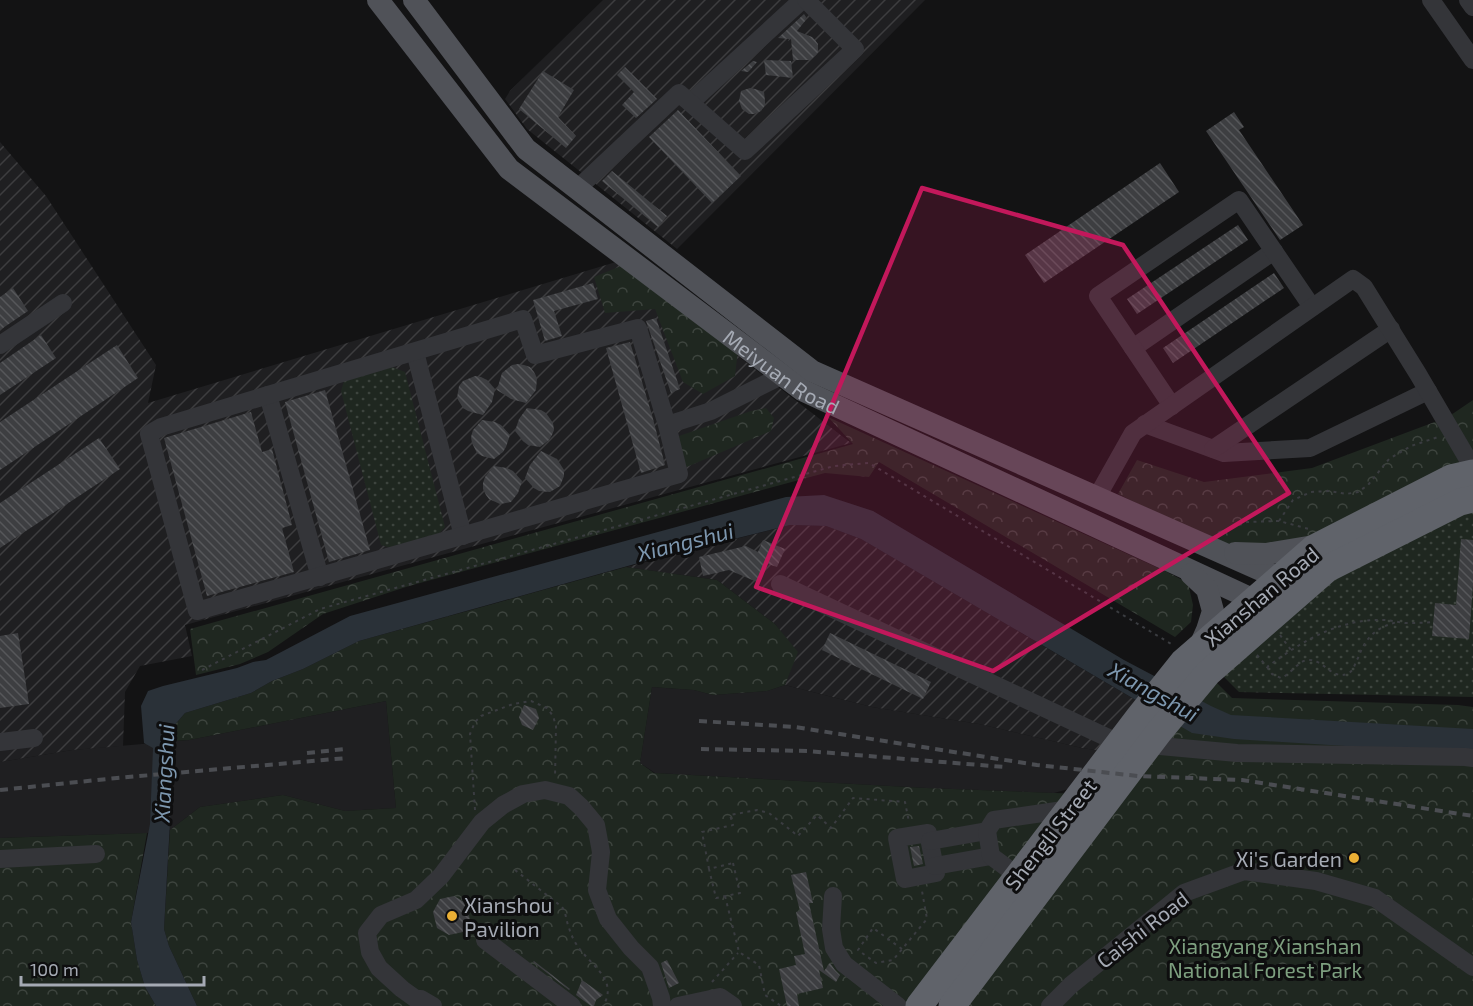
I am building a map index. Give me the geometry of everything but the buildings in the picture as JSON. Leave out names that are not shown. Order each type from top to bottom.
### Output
[{"type":"highway","name":"Xianshan Road","points":[[1195,660],[1255,599],[1314,548],[1451,478],[1473,473]]},
{"type":"highway","name":"Xianshan Road","points":[[1195,660],[1246,640],[1327,569],[1460,502],[1473,499]]},
{"type":"highway","name":"Shengli Street","points":[[952,1006],[1149,732],[1195,660]]},
{"type":"highway","name":"Shengli Street","points":[[919,1006],[1119,743],[1149,732]]},
{"type":"main road","name":"Meiyuan Road","points":[[378,0],[508,168],[802,390],[1255,599],[1278,612]]},
{"type":"main road","name":"Meiyuan Road","points":[[414,0],[526,149],[812,371],[1303,590]]},
{"type":"main road","points":[[1223,553],[1266,554],[1328,541]]},
{"type":"main road","points":[[1181,565],[1207,589],[1213,611],[1195,660]]},
{"type":"street","points":[[577,189],[679,93],[745,151],[855,49],[804,0],[691,102]]},
{"type":"street","points":[[1431,0],[1473,60]]},
{"type":"street","points":[[1468,0],[1473,7]]},
{"type":"street","points":[[1172,406],[1098,296],[1239,200],[1312,307]]},
{"type":"street","points":[[1133,348],[1274,251]]},
{"type":"street","points":[[1097,497],[1133,433],[1353,279],[1364,287],[1391,329],[1473,468]]},
{"type":"street","points":[[0,345],[63,303]]},
{"type":"street","points":[[523,320],[535,355],[638,328],[679,474],[197,611],[149,434],[161,427],[268,395],[523,320]]},
{"type":"street","points":[[1213,449],[1391,329]]},
{"type":"street","points":[[415,352],[462,536]]},
{"type":"street","points":[[667,425],[711,411],[783,375]]},
{"type":"street","points":[[1146,424],[1224,453],[1310,448],[1428,391]]},
{"type":"street","points":[[268,395],[320,577]]},
{"type":"street","points":[[780,584],[1119,743]]},
{"type":"street","points":[[1149,732],[1237,753],[1473,758]]},
{"type":"street","points":[[0,742],[34,738]]},
{"type":"street","points":[[433,1006],[416,999],[379,968],[370,952],[367,933],[381,915],[416,900],[484,835],[482,822],[503,805],[523,794],[545,790],[569,796],[596,825],[602,852],[597,890],[608,919],[650,967],[662,1006]]},
{"type":"street","points":[[1018,876],[992,856],[987,831],[994,820],[1070,809]]},
{"type":"street","points":[[930,841],[987,831]]},
{"type":"street","points":[[928,832],[930,841],[936,873],[905,879],[897,838],[928,832]]},
{"type":"street","points":[[957,836],[963,861]]},
{"type":"street","points":[[0,859],[96,854]]},
{"type":"street","points":[[935,866],[992,856]]},
{"type":"street","name":"Caishi Road","points":[[1050,1006],[1071,985],[1185,893],[1244,871],[1316,881],[1375,898],[1473,968]]},
{"type":"street","points":[[833,896],[831,929],[834,948],[844,964],[878,1000],[898,1006]]},
{"type":"street","points":[[485,940],[572,1006]]},
{"type":"street","points":[[678,1006],[720,997],[733,1006]]},
{"type":"path","points":[[1279,521],[1293,500],[1311,492],[1330,491],[1346,494],[1358,492],[1368,485],[1389,459],[1411,446],[1453,433]]},
{"type":"path","points":[[202,670],[320,609],[834,466],[869,463],[1195,660]]},
{"type":"path","points":[[1196,541],[1247,522],[1279,521],[1328,541]]},
{"type":"path","points":[[1267,668],[1289,651],[1330,628],[1357,621],[1420,623],[1433,621]]},
{"type":"path","points":[[1246,640],[1272,674],[1281,678],[1287,676],[1298,664],[1306,660],[1317,661],[1337,675],[1346,675],[1352,671],[1371,635],[1381,627],[1398,622]]},
{"type":"path","points":[[484,835],[470,734],[480,716],[513,704],[531,701],[546,708],[553,716],[556,726],[555,792]]},
{"type":"path","points":[[709,868],[733,863],[740,893],[716,898],[709,868],[702,832],[732,825],[730,815],[757,810],[769,813],[798,836],[817,816],[831,828],[853,798],[905,802],[912,835]]},
{"type":"path","points":[[515,870],[562,907],[576,944],[608,984],[607,997],[603,1006]]},
{"type":"path","points":[[902,949],[873,928],[858,950],[876,963],[893,960],[927,919],[919,876]]},
{"type":"path","points":[[725,896],[739,952],[759,965],[765,995],[781,1006]]},
{"type":"path","points":[[715,999],[710,985],[739,952]]},
{"type":"highlighted area","points":[[922,188],[1123,245],[1289,493],[993,671],[756,587]]},
{"type":"shaded area","points":[[603,0],[925,0],[677,249],[527,129],[505,99],[510,91]]},
{"type":"shaded area","points":[[0,142],[46,196],[156,365],[148,403],[616,262],[851,443],[185,625],[192,656],[140,666],[125,692],[123,746],[72,750],[0,762]]},
{"type":"shaded area","points":[[790,525],[826,526],[861,539],[1139,702],[1102,751],[979,724],[872,707],[785,685],[797,652],[775,624],[717,580],[626,567]]},
{"type":"shaded area","points":[[785,685],[872,707],[979,724],[1082,748],[1242,771],[1072,788],[1054,793],[655,773],[640,763],[652,687],[694,690],[713,695],[767,691]]},
{"type":"shaded area","points":[[386,701],[396,808],[345,811],[283,795],[200,807],[170,830],[147,833],[0,838],[0,762],[72,750],[189,740]]},
{"type":"green space","points":[[626,264],[738,349],[735,376],[703,394],[683,382],[655,309],[605,313],[594,277]]},
{"type":"green space","points":[[392,367],[405,372],[445,527],[437,536],[391,548],[381,545],[341,391],[344,381]]},
{"type":"green space","points":[[1473,400],[1473,463],[1267,566],[1118,494],[1137,460],[1204,482],[1312,468],[1448,417]]},
{"type":"green space","points":[[766,408],[774,418],[771,431],[682,469],[679,436]]},
{"type":"green space","points":[[828,417],[1188,583],[1193,605],[1191,622],[1175,637],[879,462],[869,477],[825,473],[409,586],[323,614],[268,652],[240,664],[196,675],[190,629],[853,444]]},
{"type":"green space","points":[[1473,509],[1473,697],[1239,692],[1220,673],[1332,572]]},
{"type":"green space","points":[[626,567],[717,580],[775,624],[798,652],[785,685],[767,691],[713,695],[694,690],[652,687],[640,763],[654,773],[1081,794],[919,1006],[197,1006],[169,946],[164,929],[170,830],[200,807],[283,795],[345,811],[396,808],[386,701],[189,740],[173,741],[173,727],[185,713],[251,693],[359,641]]},
{"type":"green space","name":"Xiangyang Xianshan National Forest Park","points":[[1194,660],[1232,698],[1473,707],[1473,1006],[952,1006]]},
{"type":"green space","points":[[147,833],[131,922],[137,960],[145,987],[156,1006],[0,1006],[0,838]]},
{"type":"water","name":"Xiangshui","points":[[824,495],[873,511],[1124,660],[1231,715],[1473,729],[1473,754],[1234,739],[1192,733],[861,539],[826,526],[790,525],[642,562],[359,641],[251,693],[185,713],[173,727],[164,929],[169,946],[197,1006],[156,1006],[145,987],[137,960],[131,922],[150,824],[153,748],[144,743],[141,706],[148,691],[266,660],[350,616],[786,497]]},
{"type":"railway","points":[[699,721],[795,727],[1037,765],[1138,776],[1242,780],[1473,816]]},
{"type":"railway","points":[[307,753],[345,749]]},
{"type":"railway","points":[[701,749],[807,751],[1004,767]]},
{"type":"railway","points":[[0,790],[347,758]]},
{"type":"place","name":"Xi's Garden","points":[[1354,858]]},
{"type":"place","name":"Xianshou Pavilion","points":[[452,916]]}]
